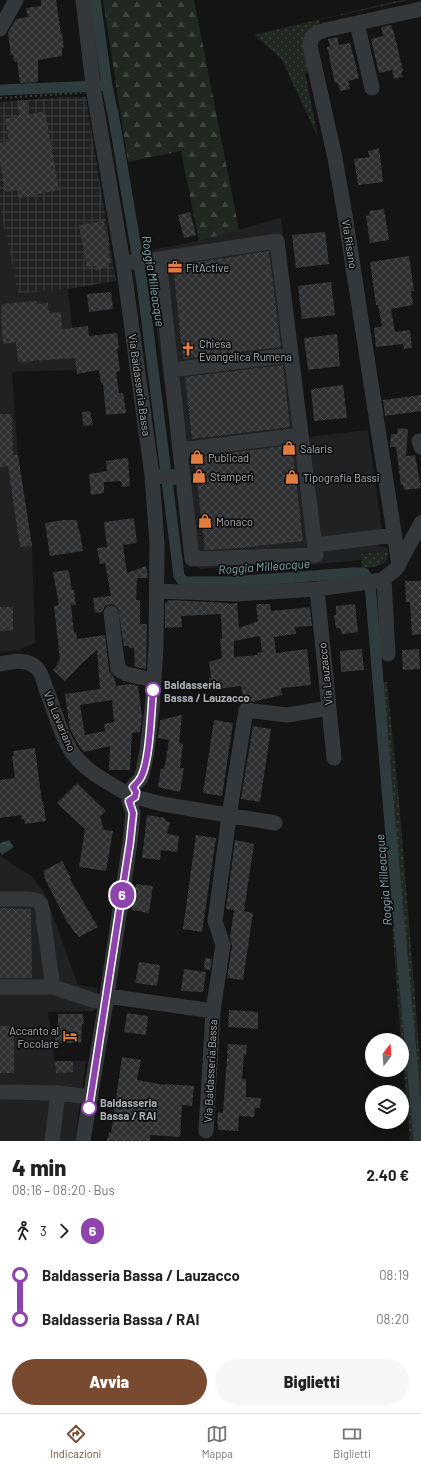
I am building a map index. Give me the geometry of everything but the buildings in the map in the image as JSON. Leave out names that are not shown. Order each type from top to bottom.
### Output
[{"type":"street","points":[[0,29],[16,0]]},
{"type":"street","name":"Via Baldasseria Bassa","points":[[83,0],[94,88],[140,261],[166,476],[157,542],[158,591],[154,680],[147,751],[141,778],[130,794]]},
{"type":"street","name":"Via Risano","points":[[399,565],[336,158],[310,41],[314,35],[325,30],[421,8]]},
{"type":"street","points":[[359,32],[372,88]]},
{"type":"street","points":[[276,240],[316,555],[192,559],[166,476],[180,450],[171,370],[140,261],[276,240]]},
{"type":"street","points":[[171,370],[291,355]]},
{"type":"street","points":[[180,450],[301,435]]},
{"type":"street","points":[[158,591],[236,594],[316,589],[374,581],[396,569],[421,523]]},
{"type":"street","points":[[315,545],[394,535]]},
{"type":"street","points":[[374,581],[388,654]]},
{"type":"street","name":"Via Lauzacco","points":[[316,589],[334,758]]},
{"type":"street","points":[[111,613],[118,669],[126,674],[154,680]]},
{"type":"street","name":"Via Lavariano","points":[[0,664],[18,661],[25,662],[36,667],[43,680],[70,748],[87,768],[130,794]]},
{"type":"street","name":"Via Baldasseria Bassa","points":[[206,1131],[213,1012],[223,945],[215,921],[229,816],[246,710],[287,715],[329,708]]},
{"type":"street","points":[[83,1141],[107,999],[133,817],[130,794],[151,802],[275,823]]},
{"type":"street","points":[[0,898],[29,899],[38,901],[41,904],[44,912],[44,924],[53,987]]},
{"type":"street","name":"Via Baldasseria Bassa","points":[[0,987],[53,987],[96,1001],[107,999],[213,1012]]},
{"type":"street","points":[[0,1092],[58,1093],[91,1097]]},
{"type":"street","points":[[52,1141],[58,1093]]},
{"type":"path","points":[[0,98],[63,94],[94,88]]},
{"type":"shaded area","points":[[65,97],[86,97],[116,281],[68,289],[18,293],[0,209],[0,102]]},
{"type":"shaded area","points":[[0,209],[18,292],[68,289],[77,370],[12,372],[18,455],[32,546],[35,643],[18,650],[0,653]]},
{"type":"shaded area","points":[[281,218],[308,437],[368,430],[382,530],[377,537],[379,546],[388,548],[388,551],[361,554],[361,560],[277,568],[276,562],[201,569],[192,565],[188,558],[146,251],[199,241]]},
{"type":"shaded area","points":[[0,855],[32,876],[45,894],[78,985],[98,988],[94,1011],[48,1012],[55,1061],[86,1061],[75,1141],[0,1141]]},
{"type":"green space","points":[[103,0],[194,0],[239,230],[199,241],[181,151],[128,162]]},
{"type":"green space","points":[[401,0],[409,0],[319,20],[320,25],[309,72],[305,73],[318,137],[281,58],[254,35]]},
{"type":"green space","points":[[388,551],[388,556],[384,563],[362,568],[361,554]]},
{"type":"green space","points":[[387,682],[399,801],[421,1070],[421,1141],[410,1141],[409,1085],[405,1085],[404,1077],[409,1077],[409,1033],[400,1033],[375,683]]},
{"type":"water","points":[[9,840],[14,847],[2,855],[0,852],[0,843]]},
{"type":"waterway","name":"Roggia Milleacque","points":[[95,0],[107,86],[142,283],[179,576],[182,580],[187,582],[230,582],[364,573],[370,584],[419,1141]]},
{"type":"waterway","points":[[0,90],[99,86]]},
{"type":"bus line","name":"6","points":[[89,1108],[130,842],[133,813],[129,801],[135,797],[136,792],[133,787],[141,778],[143,771],[147,751],[153,690]]},
{"type":"place","name":"FitActive","points":[[175,267]]},
{"type":"place","name":"Chiesa Evangelica Rumena","points":[[188,349]]},
{"type":"place","name":"Salaris","points":[[289,448]]},
{"type":"place","name":"Publicad","points":[[197,457]]},
{"type":"place","name":"Stamperì","points":[[199,476]]},
{"type":"place","name":"Tipografia Bassi","points":[[292,477]]},
{"type":"place","name":"Monaco","points":[[205,521]]},
{"type":"place","name":"Baldasseria Bassa / Lauzacco","points":[[153,690]]},
{"type":"place","name":"Accanto al Focolare","points":[[70,1036]]},
{"type":"place","name":"Baldasseria Bassa / RAI","points":[[89,1108]]}]
